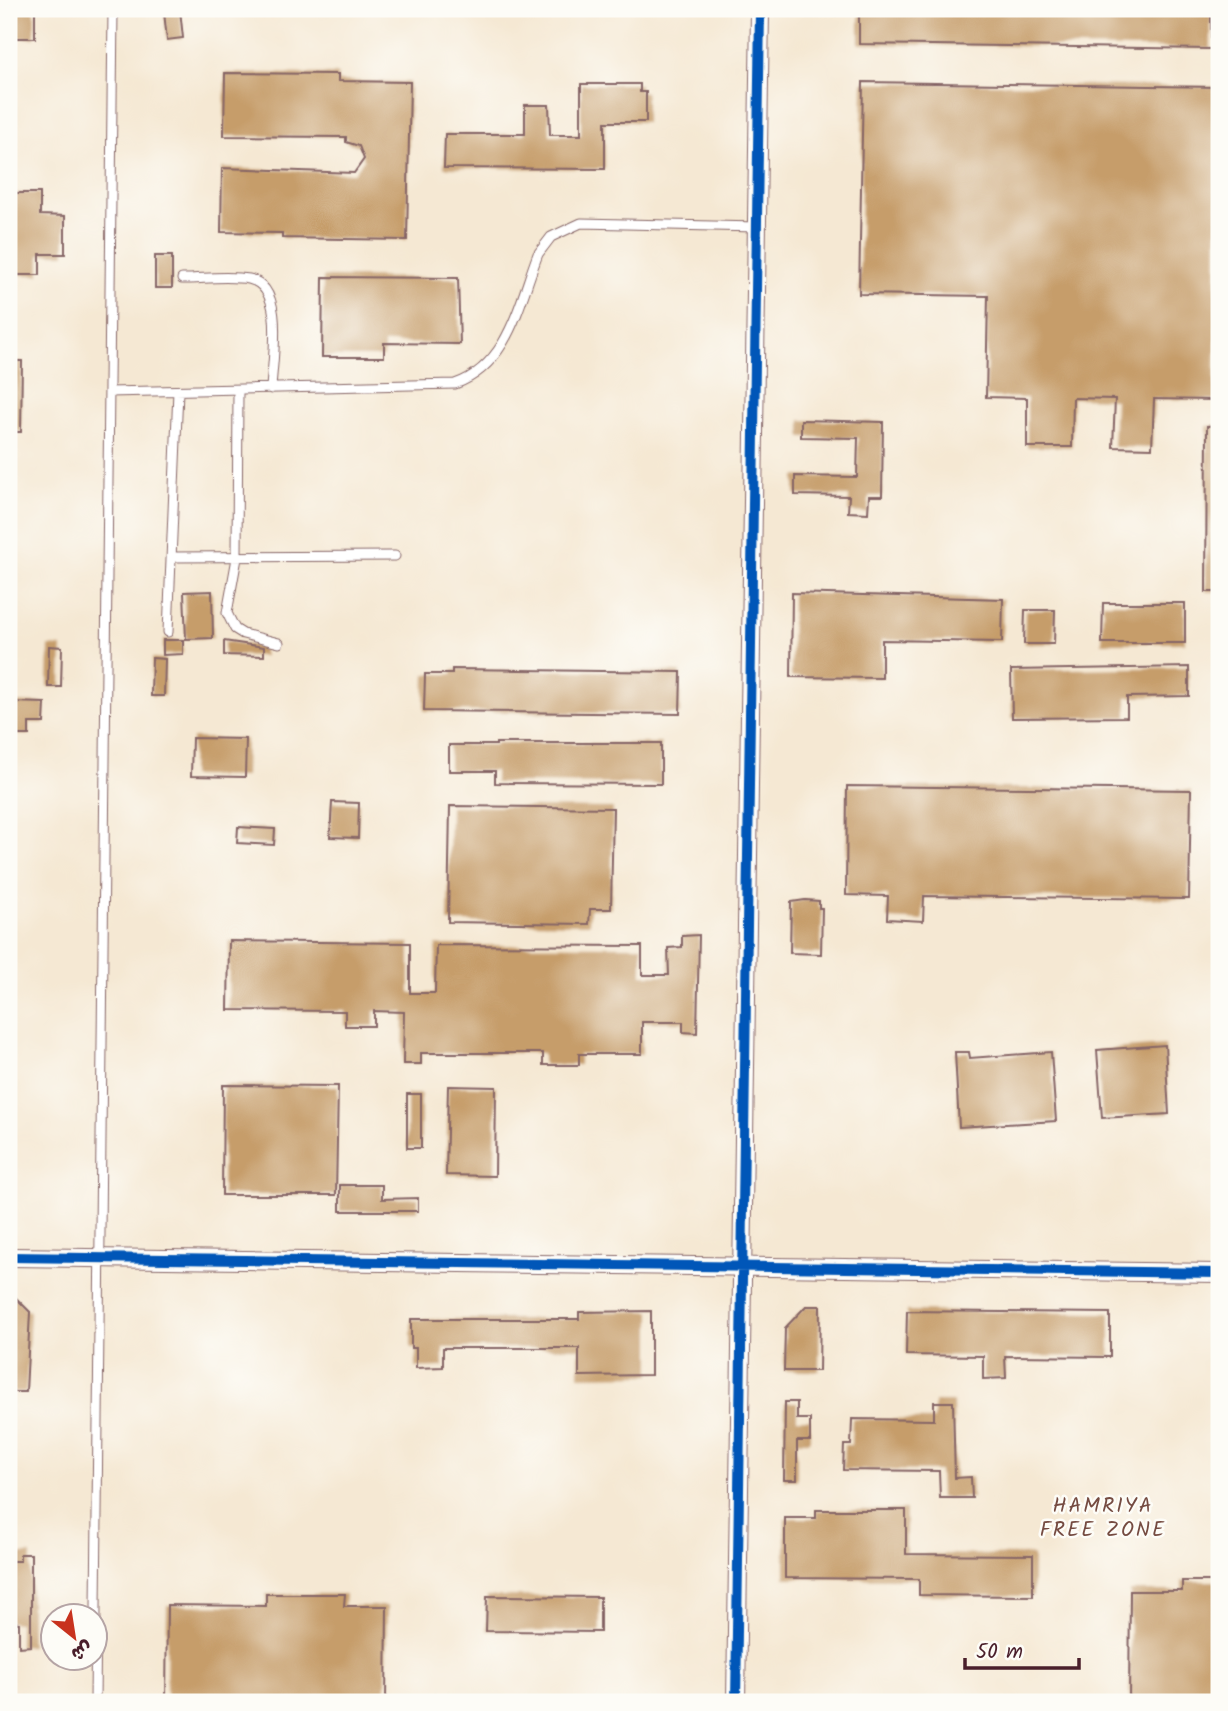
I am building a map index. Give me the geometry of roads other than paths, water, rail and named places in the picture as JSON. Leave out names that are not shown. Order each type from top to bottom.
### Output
[{"type":"street","points":[[736,1702],[760,9]]},
{"type":"street","points":[[9,1257],[1219,1273]]},
{"type":"lane","points":[[95,1702],[113,9]]},
{"type":"lane","points":[[109,392],[441,386],[468,379],[480,372],[499,352],[544,244],[570,226],[592,221],[757,227]]},
{"type":"lane","points":[[182,279],[242,278],[255,281],[266,289],[274,311],[271,389]]},
{"type":"lane","points":[[238,390],[237,558],[227,604],[230,621],[243,634],[279,643]]},
{"type":"lane","points":[[169,632],[178,391]]},
{"type":"lane","points":[[172,557],[395,556]]},
{"type":"district","name":"HAMRIYA FREE ZONE","points":[[1103,1518]]}]
